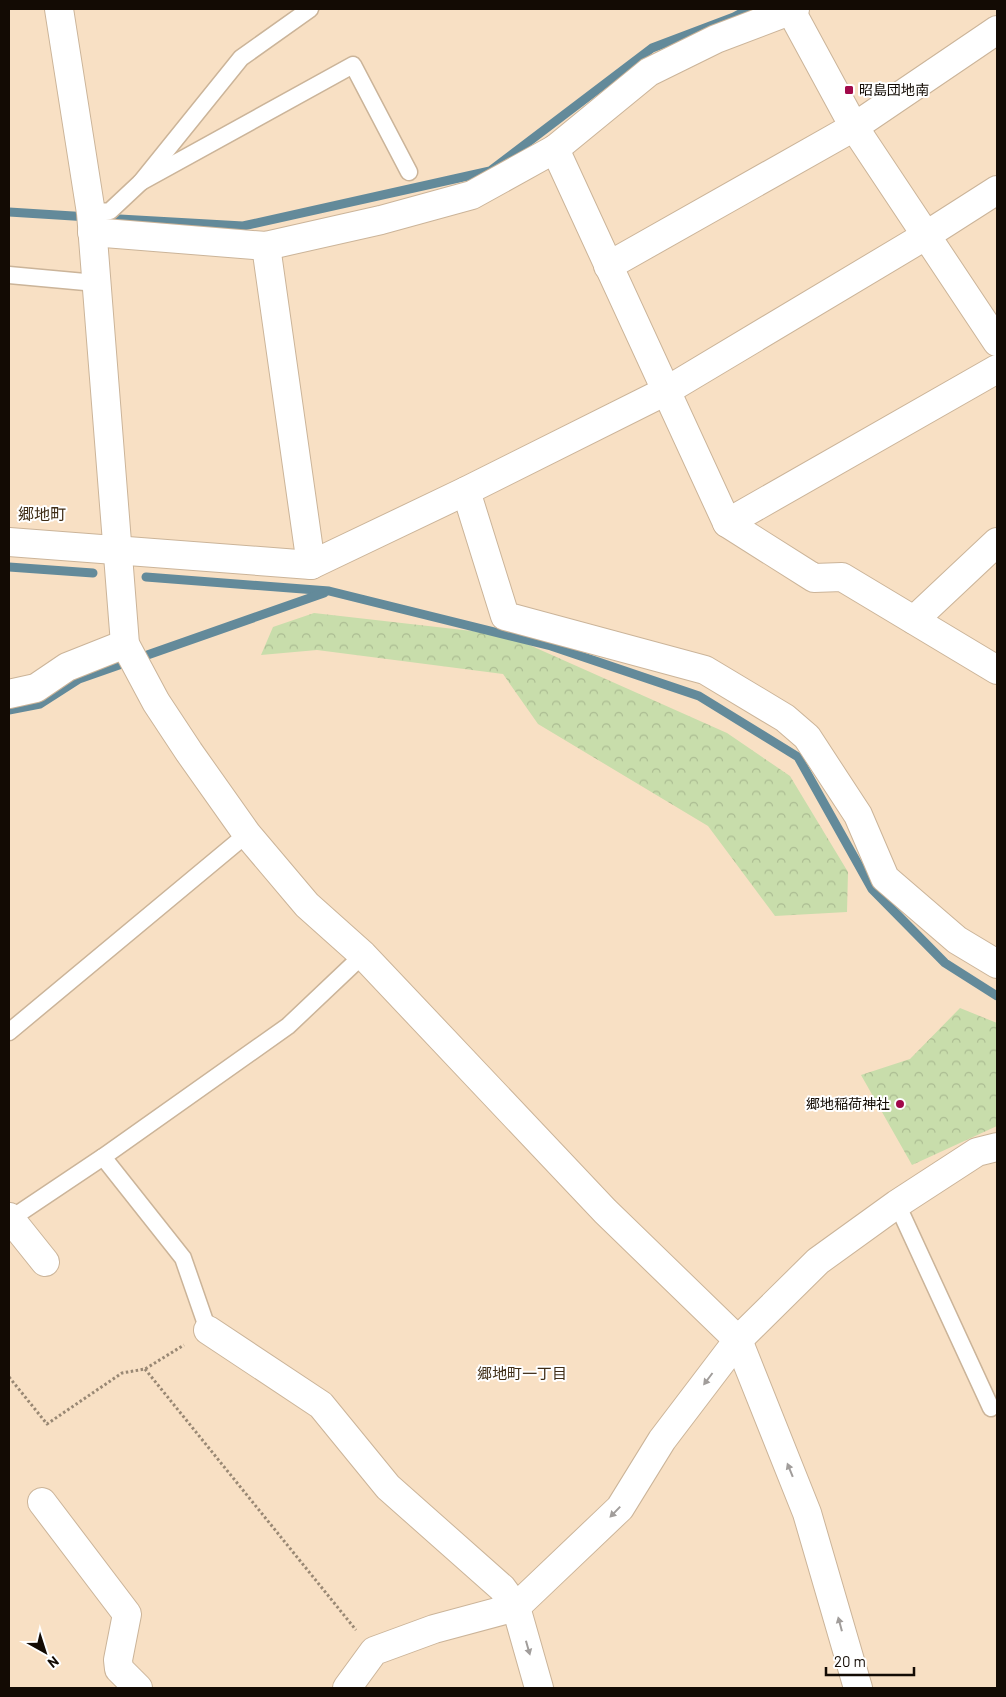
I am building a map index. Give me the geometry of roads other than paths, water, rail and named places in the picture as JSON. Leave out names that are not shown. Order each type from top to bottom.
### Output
[{"type":"street","points":[[59,9],[91,225],[126,646],[184,744],[247,834],[306,905],[363,955],[606,1211],[738,1340],[807,1513],[858,1688]]},
{"type":"street","points":[[91,225],[266,246],[381,220],[472,195],[555,149],[649,72],[716,38],[792,10],[854,126],[925,236],[997,342]]},
{"type":"street","points":[[608,266],[854,126],[997,30]]},
{"type":"street","points":[[555,149],[727,523],[814,578],[842,577],[997,670]]},
{"type":"street","points":[[9,542],[311,565],[466,491],[666,391],[925,236],[997,190]]},
{"type":"street","points":[[266,246],[311,565]]},
{"type":"street","points":[[727,523],[997,369]]},
{"type":"street","points":[[466,491],[505,616],[704,670],[785,718],[807,738],[858,816],[885,878],[957,940],[997,964]]},
{"type":"street","points":[[914,620],[997,542]]},
{"type":"street","points":[[9,694],[36,688],[68,667],[126,646]]},
{"type":"street","points":[[347,1688],[374,1651],[434,1629],[516,1607],[620,1508],[662,1440],[738,1340],[818,1261],[897,1204],[977,1152],[997,1147]]},
{"type":"street","points":[[9,1219],[45,1262]]},
{"type":"street","points":[[208,1330],[321,1405],[388,1486],[502,1588],[516,1607],[539,1688]]},
{"type":"street","points":[[42,1502],[127,1614],[118,1669],[138,1688]]},
{"type":"lane","points":[[91,225],[110,211],[141,182],[241,58],[310,9]]},
{"type":"lane","points":[[141,182],[353,65],[409,172]]},
{"type":"lane","points":[[9,275],[96,283]]},
{"type":"lane","points":[[9,1032],[247,834]]},
{"type":"lane","points":[[9,1219],[103,1157],[288,1026],[363,955]]},
{"type":"lane","points":[[103,1157],[183,1258],[208,1330]]},
{"type":"lane","points":[[897,1204],[991,1408]]},
{"type":"waterway","points":[[102,218],[243,226],[490,171],[652,48],[734,17],[749,9]]},
{"type":"waterway","points":[[9,212],[89,217]]},
{"type":"waterway","points":[[9,567],[93,573]]},
{"type":"waterway","points":[[146,577],[329,591],[551,646],[699,696],[798,757],[872,889],[945,963],[997,996]]},
{"type":"waterway","points":[[9,710],[40,704],[79,679],[324,593]]},
{"type":"place","name":"昭島団地南","points":[[849,90]]},
{"type":"place","name":"郷地稲荷神社","points":[[900,1104]]},
{"type":"district","name":"郷地町","points":[[42,514]]},
{"type":"district","name":"郷地町一丁目","points":[[522,1374]]}]
